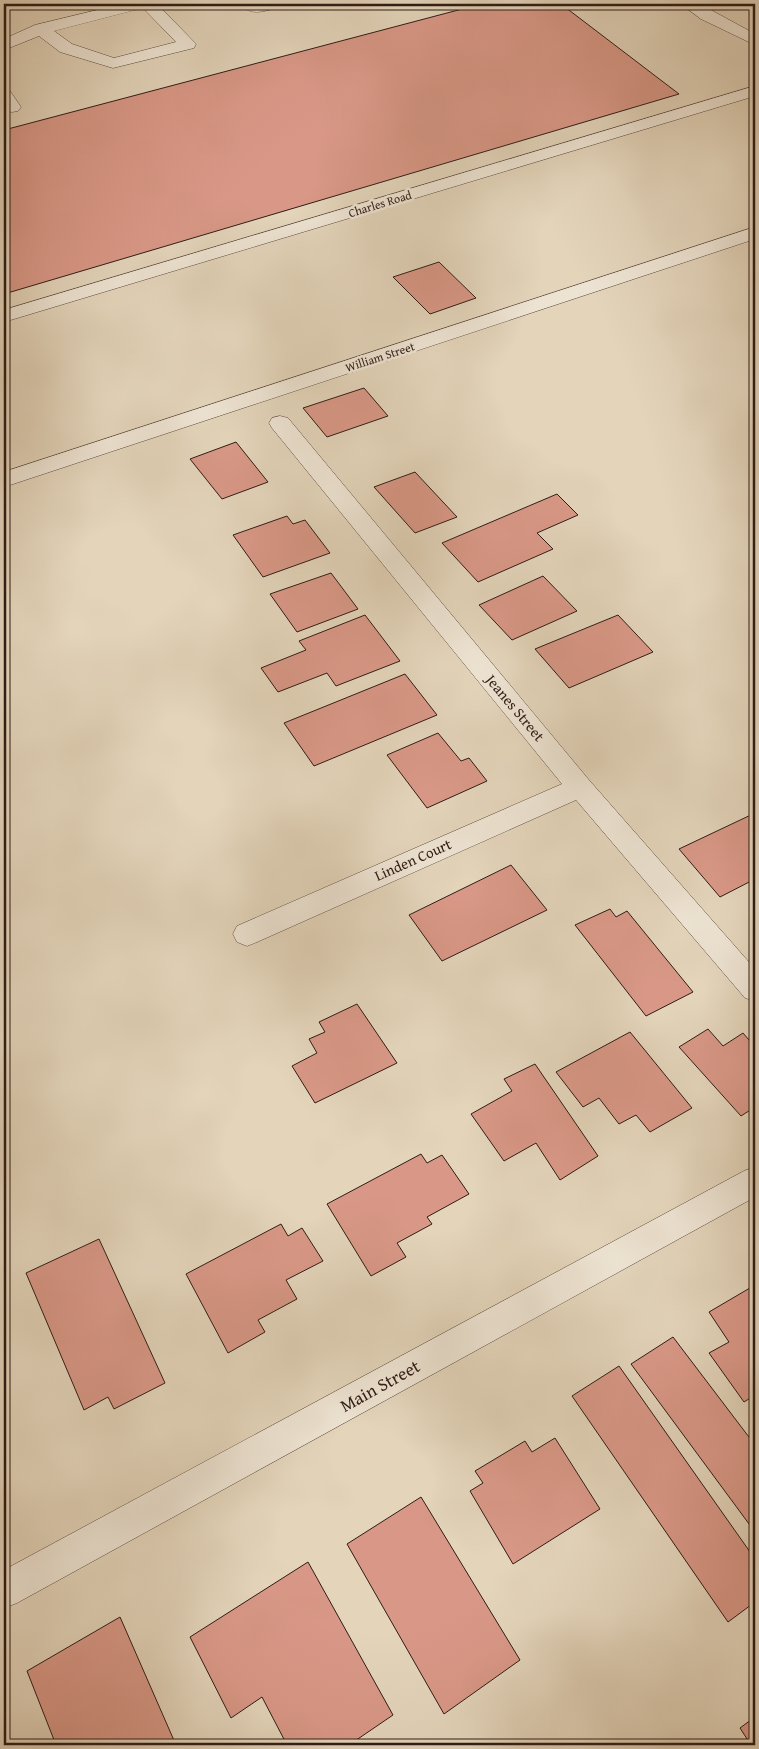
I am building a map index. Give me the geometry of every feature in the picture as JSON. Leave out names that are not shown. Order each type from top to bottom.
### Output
[{"type":"street","points":[[4,45],[41,29],[141,4]]},
{"type":"street","points":[[41,29],[66,48],[113,63],[188,44],[148,4]]},
{"type":"street","points":[[249,4],[253,8],[272,4]]},
{"type":"street","points":[[689,4],[707,16],[755,40]]},
{"type":"street","name":"Charles Road","points":[[4,316],[755,91]]},
{"type":"street","name":"William Street","points":[[4,480],[755,233]]},
{"type":"street","name":"Jeanes Street","points":[[280,423],[580,787],[755,989]]},
{"type":"street","name":"Linden Court","points":[[247,934],[580,787]]},
{"type":"street","name":"Main Street","points":[[4,1590],[755,1181]]},
{"type":"building","points":[[481,4],[561,4],[679,94],[4,294],[4,130]]},
{"type":"building","points":[[439,262],[476,298],[430,314],[393,277]]},
{"type":"building","points":[[364,388],[388,416],[327,437],[303,408]]},
{"type":"building","points":[[236,442],[268,482],[222,499],[190,459]]},
{"type":"building","points":[[415,472],[457,517],[415,533],[374,487]]},
{"type":"building","points":[[557,494],[578,515],[537,533],[553,549],[478,582],[442,543]]},
{"type":"building","points":[[287,516],[293,524],[305,520],[330,553],[263,577],[233,535]]},
{"type":"building","points":[[331,573],[358,609],[297,632],[270,594]]},
{"type":"building","points":[[543,576],[577,611],[512,640],[479,605]]},
{"type":"building","points":[[365,615],[400,661],[336,686],[327,673],[278,692],[261,668],[306,650],[299,641]]},
{"type":"building","points":[[618,615],[653,652],[569,688],[535,649]]},
{"type":"building","points":[[405,674],[437,715],[314,766],[284,723]]},
{"type":"building","points":[[438,733],[461,761],[469,758],[487,781],[427,808],[387,755]]},
{"type":"building","points":[[755,813],[755,879],[720,897],[679,849]]},
{"type":"building","points":[[511,865],[547,910],[442,961],[409,915]]},
{"type":"building","points":[[610,909],[616,917],[627,911],[693,992],[646,1016],[575,925]]},
{"type":"building","points":[[357,1004],[397,1063],[315,1103],[292,1066],[317,1053],[309,1039],[325,1032],[319,1022]]},
{"type":"building","points":[[708,1029],[723,1046],[743,1033],[755,1047],[755,1107],[741,1116],[679,1047]]},
{"type":"building","points":[[630,1032],[692,1108],[650,1132],[636,1115],[619,1124],[599,1098],[583,1107],[556,1072]]},
{"type":"building","points":[[535,1064],[598,1156],[560,1180],[536,1143],[504,1161],[471,1114],[512,1091],[504,1079]]},
{"type":"building","points":[[421,1154],[427,1163],[442,1155],[469,1194],[427,1217],[432,1224],[397,1243],[406,1257],[371,1276],[327,1204]]},
{"type":"building","points":[[281,1224],[288,1236],[302,1228],[323,1261],[286,1280],[297,1299],[258,1320],[265,1332],[228,1353],[186,1274]]},
{"type":"building","points":[[99,1239],[165,1383],[114,1409],[108,1397],[84,1410],[26,1273]]},
{"type":"building","points":[[755,1285],[755,1395],[744,1402],[709,1353],[729,1342],[709,1312]]},
{"type":"building","points":[[673,1337],[755,1445],[755,1532],[631,1364]]},
{"type":"building","points":[[619,1366],[755,1559],[755,1602],[728,1622],[572,1396]]},
{"type":"building","points":[[555,1438],[600,1509],[513,1564],[470,1491],[483,1483],[475,1471],[525,1441],[532,1452]]},
{"type":"building","points":[[421,1497],[520,1660],[444,1714],[347,1544]]},
{"type":"building","points":[[308,1562],[393,1715],[349,1745],[287,1745],[262,1697],[231,1718],[190,1637]]},
{"type":"building","points":[[120,1617],[176,1745],[56,1745],[27,1671]]},
{"type":"building","points":[[755,1717],[755,1745],[751,1745],[740,1728]]}]
